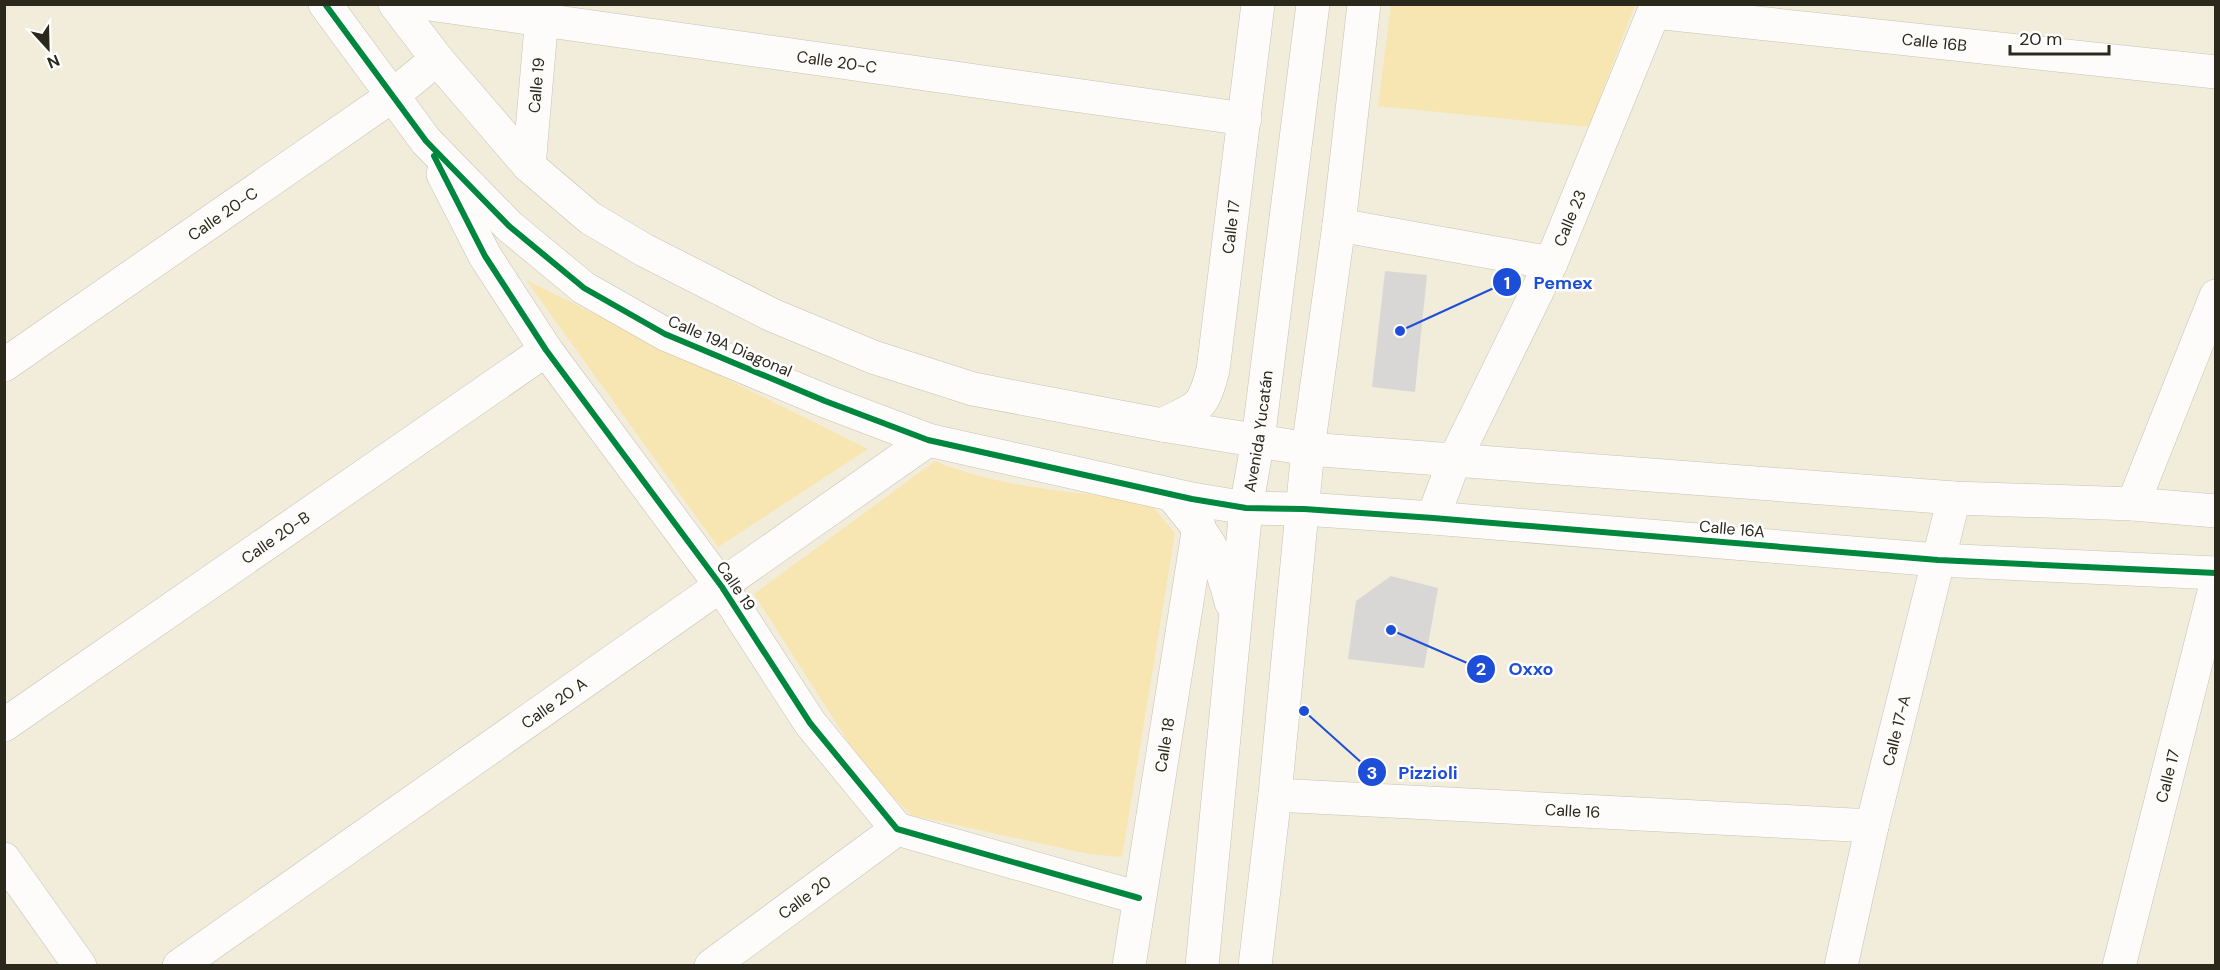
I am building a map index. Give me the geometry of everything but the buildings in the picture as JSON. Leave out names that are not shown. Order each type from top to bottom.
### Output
[{"type":"street","name":"Calle 19A Diagonal","points":[[325,4],[426,141],[508,226],[584,288],[665,334],[825,401],[928,440],[1172,495],[1246,508]]},
{"type":"street","points":[[395,4],[437,59],[529,166],[590,218],[644,250],[772,315],[873,357],[973,389],[1162,425],[1308,449],[1954,498],[2133,504],[2216,511]]},
{"type":"street","name":"Calle 20-C","points":[[429,4],[542,13],[1245,119]]},
{"type":"street","name":"Calle 17","points":[[1162,425],[1200,406],[1213,370],[1258,4]]},
{"type":"street","name":"Avenida Yucatán","points":[[1203,966],[1246,508],[1258,440],[1313,4]]},
{"type":"street","points":[[1255,966],[1275,795],[1308,449],[1339,225],[1364,4]]},
{"type":"street","name":"Calle 16B","points":[[1656,8],[2216,72]]},
{"type":"street","name":"Calle 23","points":[[1433,518],[1454,461],[1551,263],[1656,8]]},
{"type":"street","name":"Calle 19","points":[[529,166],[542,13]]},
{"type":"street","name":"Calle 20-C","points":[[4,365],[392,96],[437,59]]},
{"type":"street","name":"Calle 19","points":[[426,141],[485,256],[546,350],[722,586],[810,723],[897,829]]},
{"type":"street","points":[[1339,225],[1551,263]]},
{"type":"street","points":[[2133,504],[2216,296]]},
{"type":"street","name":"Calle 20-B","points":[[4,725],[546,350]]},
{"type":"street","name":"Calle 20 A","points":[[179,966],[928,440]]},
{"type":"street","points":[[1172,495],[1199,526],[1215,552],[1227,584],[1235,619]]},
{"type":"street","name":"Calle 17-A","points":[[1841,966],[1872,826],[1954,498]]},
{"type":"street","name":"Calle 16A","points":[[1246,508],[1304,509],[1433,518],[1938,560],[2216,573]]},
{"type":"street","name":"Calle 18","points":[[1129,966],[1199,526]]},
{"type":"street","name":"Calle 17","points":[[2118,966],[2216,584]]},
{"type":"street","name":"Calle 16","points":[[1275,795],[1872,826]]},
{"type":"street","points":[[897,829],[1139,898]]},
{"type":"street","name":"Calle 20","points":[[711,966],[897,829]]},
{"type":"street","points":[[4,860],[81,966]]},
{"type":"shaded area","points":[[1391,4],[1635,5],[1589,127],[1378,106]]},
{"type":"shaded area","points":[[526,280],[868,449],[718,547]]},
{"type":"shaded area","points":[[935,461],[986,478],[1013,484],[1148,501],[1175,533],[1122,857],[1089,854],[911,815],[866,770],[754,594]]},
{"type":"cycle path","points":[[325,4],[426,141],[509,226],[584,288],[665,334],[825,401],[928,440],[1192,499],[1246,508],[1304,509],[1433,518],[1938,560],[2216,573]]},
{"type":"cycle path","points":[[434,156],[485,256],[546,350],[722,587],[810,723],[897,829],[1139,898]]},
{"type":"place","name":"Pemex","points":[[1400,331]]},
{"type":"place","name":"Oxxo","points":[[1391,630]]},
{"type":"place","name":"Pizzioli","points":[[1304,711]]}]
